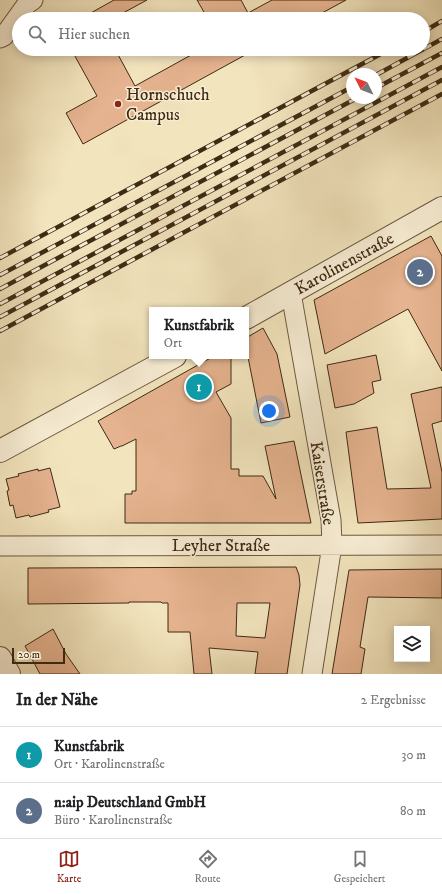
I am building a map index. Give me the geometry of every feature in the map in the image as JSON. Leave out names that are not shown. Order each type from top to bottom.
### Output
[{"type":"street","points":[[21,12],[27,4],[33,0]]},
{"type":"street","points":[[0,38],[4,36],[12,25]]},
{"type":"street","name":"Karolinenstraße","points":[[249,316],[442,208]]},
{"type":"street","name":"Kaiserstraße","points":[[291,293],[331,520],[332,545],[312,674]]},
{"type":"street","points":[[0,451],[169,359]]},
{"type":"street","name":"Leyher Straße","points":[[0,546],[442,545]]},
{"type":"street","points":[[0,658],[9,674]]},
{"type":"building","points":[[114,0],[147,0],[125,12],[93,12]]},
{"type":"building","points":[[197,0],[241,0],[247,12],[204,12]]},
{"type":"building","points":[[272,0],[346,0],[324,12],[250,12]]},
{"type":"building","name":"Hornschuch Campus","points":[[75,56],[119,56],[135,86],[189,56],[243,56],[83,144],[66,113],[97,96]]},
{"type":"building","points":[[431,236],[442,256],[442,371],[408,309],[325,354],[314,300]]},
{"type":"building","points":[[263,328],[277,354],[290,417],[261,423],[248,359],[249,336]]},
{"type":"building","points":[[376,355],[381,380],[372,382],[374,393],[354,404],[335,408],[327,365]]},
{"type":"building","points":[[209,359],[231,359],[231,384],[216,392],[231,418],[231,469],[239,469],[239,476],[263,476],[276,499],[265,446],[294,441],[311,523],[125,523],[125,494],[132,494],[132,491],[136,491],[136,439],[114,449],[98,421]]},
{"type":"building","points":[[442,387],[442,421],[432,424],[442,472],[442,519],[358,523],[346,432],[377,427],[387,489],[431,488],[411,394]]},
{"type":"building","points":[[50,468],[60,507],[48,510],[49,512],[30,517],[29,515],[16,518],[13,505],[10,506],[7,491],[9,490],[6,479],[38,469],[38,471]]},
{"type":"building","points":[[296,567],[300,585],[287,674],[255,674],[258,652],[209,648],[212,674],[194,674],[190,632],[168,632],[168,603],[129,602],[28,604],[28,568]],"holes":[[[237,603],[270,603],[265,638],[236,636]]]},
{"type":"building","points":[[442,569],[442,598],[368,597],[360,647],[365,649],[361,674],[332,674],[349,570]]},
{"type":"building","points":[[53,629],[66,654],[80,674],[40,674],[25,646]]},
{"type":"railway","points":[[430,28],[442,21]]},
{"type":"railway","points":[[430,46],[442,39]]},
{"type":"railway","points":[[382,85],[442,53]]},
{"type":"railway","points":[[0,258],[377,56]]},
{"type":"railway","points":[[382,72],[411,56]]},
{"type":"railway","points":[[0,304],[442,67]]},
{"type":"railway","points":[[0,317],[442,80]]},
{"type":"railway","points":[[0,275],[346,90]]},
{"type":"railway","points":[[0,331],[442,94]]},
{"type":"railway","points":[[0,289],[346,104]]},
{"type":"place","name":"Hornschuch Campus","points":[[118,104]]},
{"type":"place","name":"n:aip Deutschland GmbH","points":[[420,272]]},
{"type":"place","name":"Kunstfabrik","points":[[199,387]]}]
